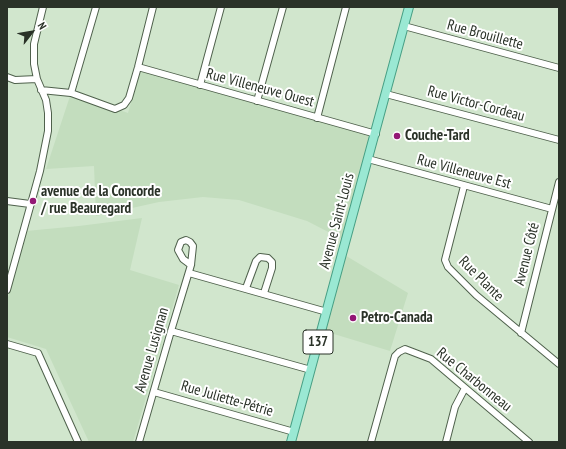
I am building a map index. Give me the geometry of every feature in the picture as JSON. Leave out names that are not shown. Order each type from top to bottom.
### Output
[{"type":"main road","name":"Avenue Saint-Louis","points":[[291,442],[376,134],[409,7]]},
{"type":"street","points":[[7,290],[40,171],[48,131],[46,100],[37,79],[34,64],[34,44],[43,7]]},
{"type":"street","points":[[71,93],[96,7]]},
{"type":"street","points":[[41,90],[71,93],[115,109],[124,104],[128,98],[138,67],[153,7]]},
{"type":"street","points":[[200,85],[221,7]]},
{"type":"street","points":[[257,101],[283,7]]},
{"type":"street","points":[[317,118],[346,7]]},
{"type":"street","name":"Rue Brouillette","points":[[404,26],[559,68]]},
{"type":"street","name":"Rue Villeneuve Ouest","points":[[138,67],[376,134]]},
{"type":"street","points":[[7,77],[15,80],[37,79]]},
{"type":"street","name":"Rue Victor-Cordeau","points":[[386,94],[559,140]]},
{"type":"street","name":"Rue Villeneuve Est","points":[[368,160],[552,209]]},
{"type":"street","name":"Avenue Côté","points":[[521,333],[559,182]]},
{"type":"street","name":"Rue Plante","points":[[464,186],[445,260],[448,267],[476,295],[559,364]]},
{"type":"street","points":[[7,201],[30,204]]},
{"type":"street","points":[[246,288],[256,261],[260,257],[268,258],[272,262],[272,268],[264,293]]},
{"type":"street","name":"Avenue Lusignan","points":[[139,442],[191,265]]},
{"type":"street","points":[[189,273],[327,312]]},
{"type":"street","points":[[171,331],[311,370]]},
{"type":"street","points":[[7,344],[38,353],[78,442]]},
{"type":"street","name":"Rue Charbonneau","points":[[371,442],[395,356],[405,349],[431,360],[529,442]]},
{"type":"street","points":[[446,442],[455,407],[465,388]]},
{"type":"street","name":"Rue Juliette-Pétrie","points":[[154,392],[294,432]]},
{"type":"shaded area","points":[[140,71],[376,134],[346,241],[307,221],[239,200],[203,197],[159,202],[96,216],[94,166],[46,169],[71,93],[128,113]]},
{"type":"shaded area","points":[[142,218],[130,270],[179,285],[133,442],[89,442],[46,349],[7,337],[7,301],[26,231]]},
{"type":"shaded area","points":[[343,254],[408,293],[390,351],[324,331]]},
{"type":"place","name":"Couche-Tard","points":[[397,136]]},
{"type":"place","name":"avenue de la Concorde / rue Beauregard","points":[[33,201]]},
{"type":"place","name":"Petro-Canada","points":[[353,318]]}]
